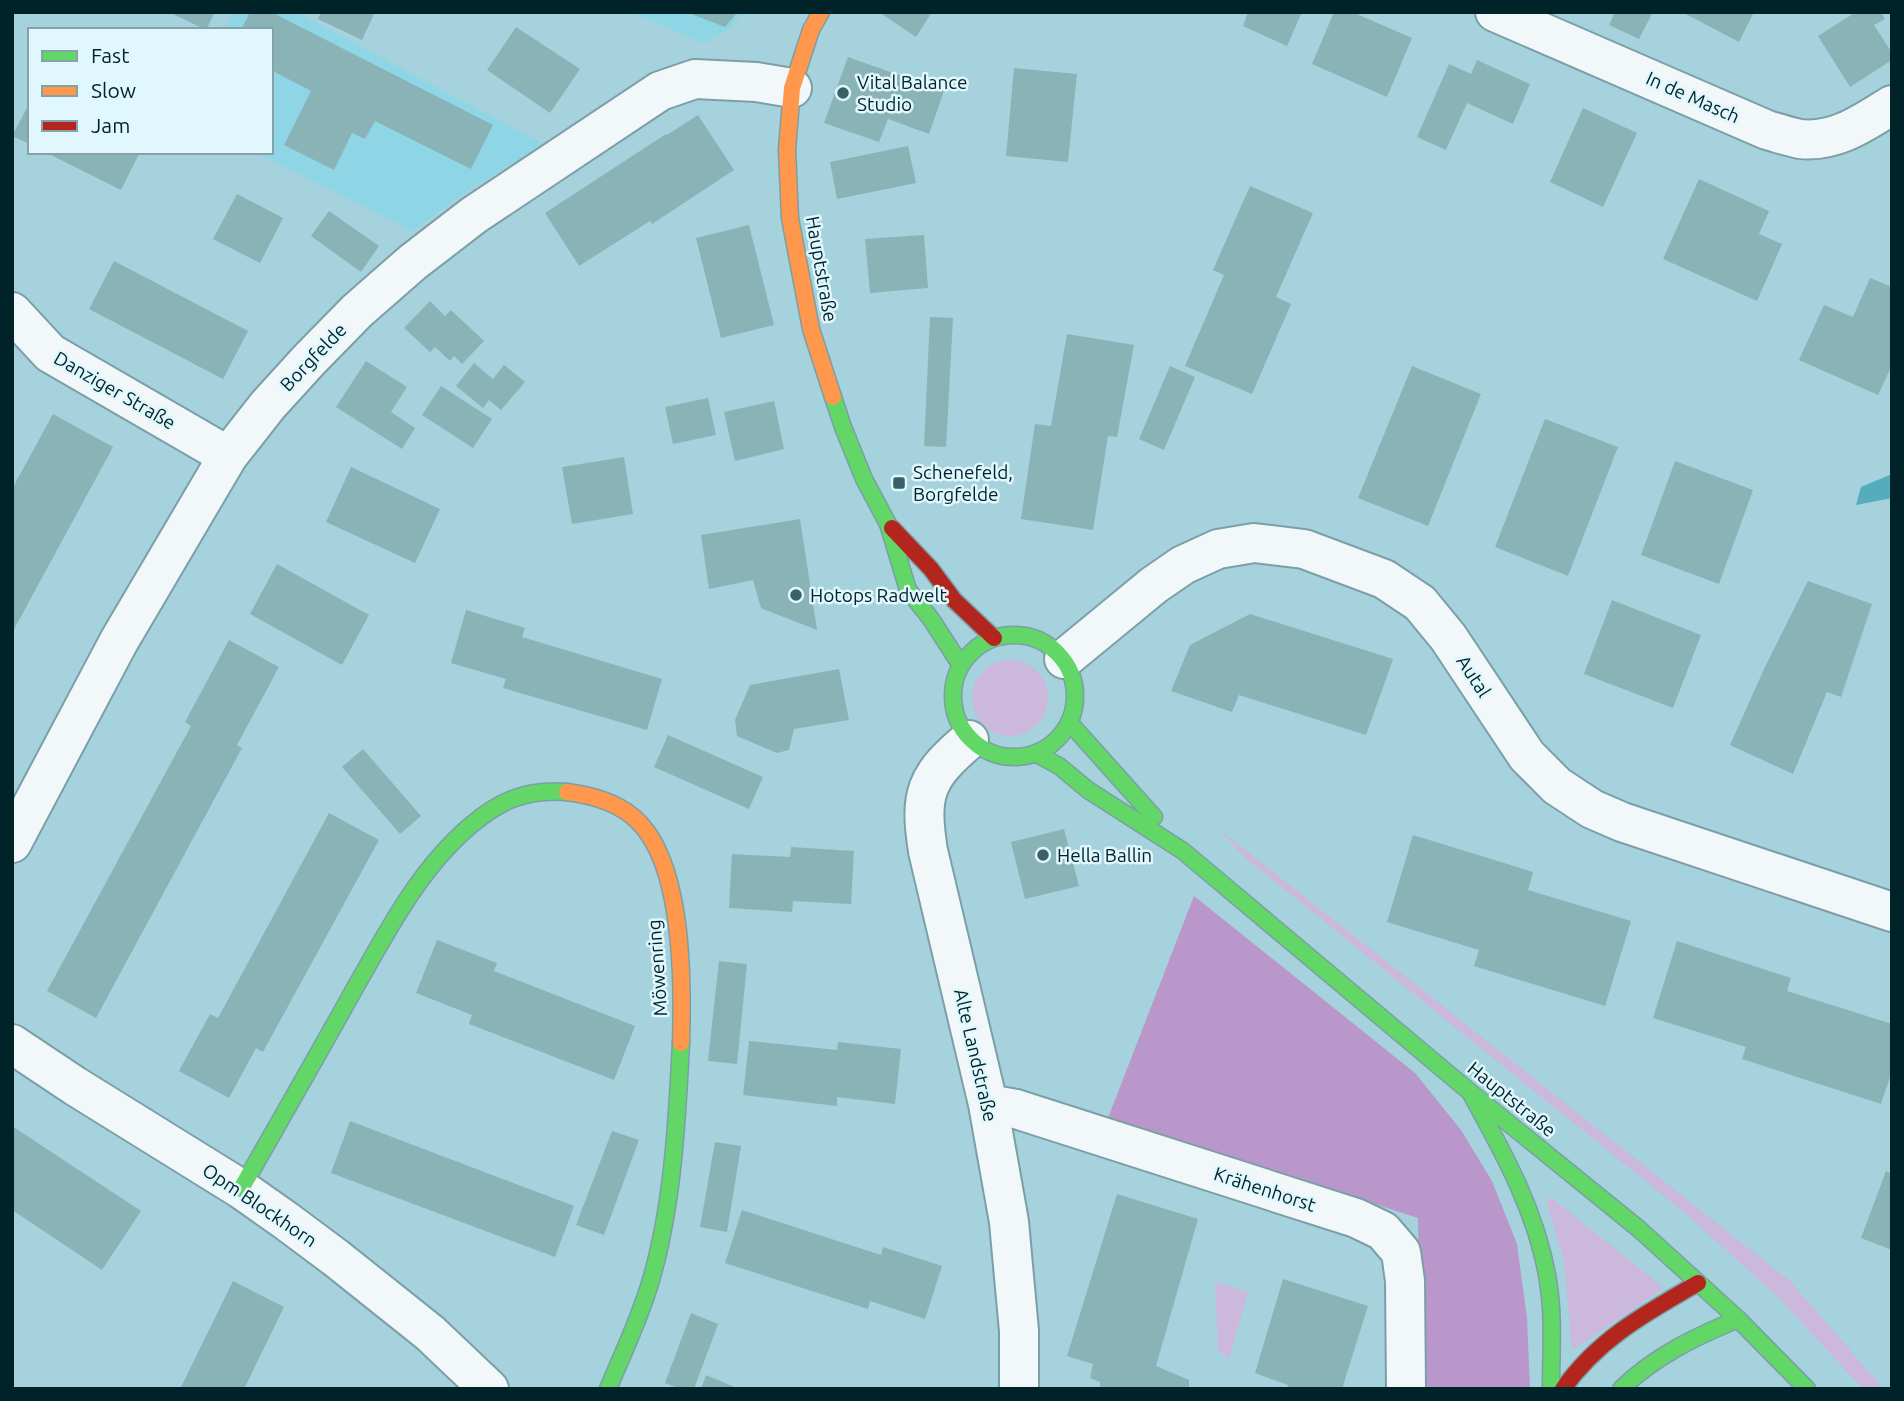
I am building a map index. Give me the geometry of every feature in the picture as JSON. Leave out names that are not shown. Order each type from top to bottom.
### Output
[{"type":"main road","name":"Hauptstraße","points":[[821,12],[811,30],[792,88],[787,150],[790,218],[811,329],[843,427],[864,478],[888,524],[908,590],[931,619],[960,664]]},
{"type":"main road","name":"Hauptstraße","points":[[888,524],[932,569],[954,600],[994,638]]},
{"type":"main road","points":[[1011,635],[1031,638],[1050,646],[1064,659],[1076,690],[1069,722],[1060,737],[1035,754],[1005,758],[986,752],[969,740],[957,723],[952,702],[954,681],[960,664],[978,646],[994,638],[1011,635]]},
{"type":"main road","name":"Hauptstraße","points":[[1069,722],[1183,851]]},
{"type":"main road","name":"Hauptstraße","points":[[1035,754],[1059,766],[1088,790],[1183,851],[1639,1230],[1738,1319],[1807,1389]]},
{"type":"main road","name":"Möwenring","points":[[241,1189],[392,924],[415,889],[461,834],[493,809],[524,794],[551,790],[582,794],[624,810],[639,821],[660,856],[679,934],[682,1017],[678,1113],[669,1190],[654,1266],[646,1297],[608,1389]]},
{"type":"main road","points":[[1470,1092],[1516,1175],[1541,1247],[1548,1281],[1551,1389]]},
{"type":"main road","points":[[1563,1389],[1578,1366],[1606,1340],[1698,1283]]},
{"type":"main road","points":[[1621,1389],[1643,1367],[1738,1319]]},
{"type":"street","name":"In de Masch","points":[[1495,12],[1767,130],[1798,139],[1825,139],[1855,127],[1892,105]]},
{"type":"street","name":"Borgfelde","points":[[13,838],[119,641],[228,456],[268,405],[357,311],[474,215],[660,91],[695,79],[756,82],[792,88]]},
{"type":"street","name":"Danziger Straße","points":[[12,312],[50,352],[228,456]]},
{"type":"street","name":"Autal","points":[[1064,659],[1154,585],[1183,565],[1218,549],[1254,543],[1304,549],[1384,579],[1420,603],[1448,637],[1527,756],[1557,786],[1592,809],[1622,822],[1892,912]]},
{"type":"street","name":"Alte Landstraße","points":[[969,740],[950,757],[929,784],[924,823],[988,1104],[1009,1222],[1019,1331],[1019,1389]]},
{"type":"street","name":"Opm Blockhorn","points":[[12,1044],[241,1189],[336,1258],[402,1311],[489,1389]]},
{"type":"street","name":"Krähenhorst","points":[[988,1104],[1016,1108],[1356,1218],[1383,1231],[1401,1252],[1405,1282],[1406,1389]]},
{"type":"shaded area","points":[[233,12],[296,12],[543,144],[472,188],[412,231],[258,154],[273,154],[273,28],[225,28]]},
{"type":"shaded area","points":[[631,12],[743,12],[728,30],[704,43]]},
{"type":"shaded area","points":[[1892,474],[1892,498],[1856,505],[1861,487]]},
{"type":"shaded area","points":[[1010,660],[1024,663],[1037,671],[1045,684],[1048,698],[1045,712],[1037,725],[1024,733],[1010,736],[996,733],[983,725],[975,712],[972,698],[975,684],[983,671],[996,663]]},
{"type":"shaded area","points":[[1219,829],[1790,1281],[1884,1389],[1863,1389],[1778,1297],[1685,1213],[1242,855]]},
{"type":"shaded area","points":[[1194,896],[1415,1073],[1461,1130],[1492,1181],[1517,1244],[1527,1318],[1530,1389],[1420,1389],[1418,1218],[1108,1118]]},
{"type":"shaded area","points":[[1552,1198],[1664,1288],[1572,1350],[1564,1260],[1547,1204],[1548,1199]]},
{"type":"shaded area","points":[[1215,1282],[1248,1292],[1229,1359],[1218,1351]]},
{"type":"building","points":[[169,12],[215,12],[207,28]]},
{"type":"building","points":[[250,12],[271,12],[493,125],[471,169],[375,121],[365,139],[352,133],[334,170],[284,145],[311,91],[273,71],[273,28],[242,28]]},
{"type":"building","points":[[321,12],[375,12],[362,40],[318,19]]},
{"type":"building","points":[[686,12],[738,12],[725,27]]},
{"type":"building","points":[[879,12],[932,12],[916,37]]},
{"type":"building","points":[[1248,12],[1302,12],[1287,46],[1243,26]]},
{"type":"building","points":[[1334,12],[1352,12],[1412,38],[1387,97],[1312,64]]},
{"type":"building","points":[[1615,12],[1653,12],[1639,39],[1609,25]]},
{"type":"building","points":[[1682,12],[1754,12],[1739,42]]},
{"type":"building","points":[[1856,12],[1881,12],[1885,19],[1874,25],[1892,53],[1892,60],[1850,87],[1818,36]]},
{"type":"building","points":[[516,27],[580,69],[550,113],[487,70]]},
{"type":"building","points":[[848,57],[944,91],[929,134],[888,119],[879,142],[824,123]]},
{"type":"building","points":[[1477,60],[1530,84],[1513,124],[1467,103],[1446,150],[1417,137],[1449,64],[1471,74]]},
{"type":"building","points":[[1014,68],[1077,74],[1068,162],[1006,156]]},
{"type":"building","points":[[28,106],[28,143],[12,136]]},
{"type":"building","points":[[1583,108],[1637,133],[1603,207],[1550,182]]},
{"type":"building","points":[[698,115],[734,170],[652,224],[650,221],[579,266],[545,213]]},
{"type":"building","points":[[908,146],[916,183],[837,199],[830,162]]},
{"type":"building","points":[[49,154],[139,154],[121,190]]},
{"type":"building","points":[[1699,179],[1769,211],[1759,234],[1782,244],[1757,301],[1663,259]]},
{"type":"building","points":[[1250,186],[1313,213],[1276,297],[1291,304],[1252,394],[1185,366],[1224,275],[1213,270]]},
{"type":"building","points":[[237,194],[283,218],[260,263],[213,239]]},
{"type":"building","points":[[329,211],[379,246],[361,272],[311,236]]},
{"type":"building","points":[[749,225],[774,325],[721,338],[696,238]]},
{"type":"building","points":[[924,235],[928,288],[870,293],[865,239]]},
{"type":"building","points":[[114,261],[248,331],[223,379],[89,309]]},
{"type":"building","points":[[1870,278],[1892,287],[1892,365],[1878,395],[1799,360],[1824,305],[1853,317]]},
{"type":"building","points":[[430,301],[445,316],[451,310],[484,341],[462,364],[454,356],[450,361],[435,347],[430,352],[404,328]]},
{"type":"building","points":[[930,317],[953,318],[946,447],[924,446]]},
{"type":"building","points":[[1067,334],[1134,345],[1117,437],[1108,436],[1093,530],[1021,519],[1035,424],[1051,426]]},
{"type":"building","points":[[366,361],[407,387],[391,412],[415,428],[402,449],[336,407]]},
{"type":"building","points":[[474,363],[493,379],[504,365],[525,382],[501,410],[489,400],[483,408],[456,386]]},
{"type":"building","points":[[1170,366],[1195,377],[1164,450],[1139,439]]},
{"type":"building","points":[[1412,366],[1481,394],[1428,526],[1358,498]]},
{"type":"building","points":[[441,386],[492,419],[473,448],[422,415]]},
{"type":"building","points":[[708,398],[716,435],[673,444],[665,407]]},
{"type":"building","points":[[774,401],[784,449],[735,461],[724,412]]},
{"type":"building","points":[[53,414],[113,447],[12,633],[12,489]]},
{"type":"building","points":[[1545,419],[1618,447],[1568,576],[1495,547]]},
{"type":"building","points":[[624,457],[633,514],[572,524],[562,467]]},
{"type":"building","points":[[1675,461],[1753,490],[1719,584],[1641,555]]},
{"type":"building","points":[[351,467],[440,509],[415,563],[326,522]]},
{"type":"building","points":[[800,519],[817,630],[761,608],[753,580],[709,589],[701,535]]},
{"type":"building","points":[[277,564],[369,615],[342,665],[250,614]]},
{"type":"building","points":[[1808,581],[1872,604],[1841,697],[1827,692],[1793,774],[1730,745]]},
{"type":"building","points":[[1612,600],[1701,635],[1673,708],[1584,674]]},
{"type":"building","points":[[466,610],[525,628],[522,637],[662,679],[647,730],[503,688],[506,679],[451,663]]},
{"type":"building","points":[[1250,614],[1393,659],[1366,735],[1239,695],[1232,712],[1171,691],[1190,645]]},
{"type":"building","points":[[229,640],[279,667],[237,745],[242,748],[96,1018],[47,991],[191,726],[185,722]]},
{"type":"building","points":[[839,669],[849,720],[794,729],[789,750],[777,753],[737,736],[735,720],[750,685]]},
{"type":"building","points":[[668,735],[763,777],[749,809],[654,767]]},
{"type":"building","points":[[363,749],[421,816],[400,834],[342,767]]},
{"type":"building","points":[[329,813],[379,840],[263,1052],[256,1048],[229,1098],[179,1071],[210,1014],[218,1018]]},
{"type":"building","name":"Hella Ballin","points":[[1064,829],[1079,886],[1025,899],[1011,842]]},
{"type":"building","points":[[1413,835],[1533,872],[1528,890],[1631,921],[1605,1006],[1474,966],[1479,950],[1387,922]]},
{"type":"building","points":[[791,847],[854,851],[851,904],[793,901],[792,912],[729,908],[732,854],[790,857]]},
{"type":"building","points":[[437,940],[497,963],[494,971],[635,1026],[614,1080],[469,1024],[472,1015],[416,993]]},
{"type":"building","points":[[1677,941],[1791,978],[1787,991],[1892,1024],[1892,1071],[1881,1104],[1742,1059],[1746,1047],[1653,1018]]},
{"type":"building","points":[[719,961],[747,964],[737,1064],[708,1061]]},
{"type":"building","points":[[749,1041],[837,1050],[838,1042],[901,1049],[895,1104],[837,1097],[837,1106],[743,1095]]},
{"type":"building","points":[[350,1121],[574,1206],[555,1257],[331,1173]]},
{"type":"building","points":[[12,1126],[141,1211],[102,1270],[12,1210]]},
{"type":"building","points":[[612,1131],[639,1140],[604,1235],[576,1225]]},
{"type":"building","points":[[715,1142],[741,1146],[727,1232],[700,1227]]},
{"type":"building","points":[[1886,1171],[1892,1174],[1892,1250],[1861,1238]]},
{"type":"building","points":[[1117,1194],[1198,1219],[1156,1366],[1189,1380],[1189,1389],[1100,1389],[1100,1382],[1090,1378],[1093,1364],[1067,1356]]},
{"type":"building","points":[[742,1210],[881,1255],[883,1247],[942,1266],[925,1319],[870,1301],[868,1309],[725,1263]]},
{"type":"building","points":[[1283,1279],[1368,1306],[1342,1389],[1288,1389],[1288,1385],[1255,1373]]},
{"type":"building","points":[[233,1281],[284,1307],[244,1389],[180,1389]]},
{"type":"building","points":[[691,1313],[718,1324],[694,1389],[681,1389],[665,1383]]},
{"type":"building","points":[[706,1375],[739,1389],[701,1389]]},
{"type":"traffic: fast","points":[[833,397],[864,479],[888,524],[908,590],[931,619],[960,664]]},
{"type":"traffic: fast","points":[[1014,635],[1038,639],[1057,653],[1071,672],[1075,696],[1071,720],[1057,739],[1038,753],[1014,757],[990,753],[971,739],[957,720],[953,696],[957,672],[971,653],[990,639],[1014,635]]},
{"type":"traffic: fast","points":[[1069,722],[1154,817]]},
{"type":"traffic: fast","points":[[1035,753],[1059,766],[1088,790],[1183,851],[1470,1092],[1639,1229],[1738,1319],[1807,1389]]},
{"type":"traffic: fast","points":[[241,1189],[403,905],[434,863],[470,826],[503,803],[539,792],[567,792]]},
{"type":"traffic: fast","points":[[608,1389],[642,1308],[658,1251],[673,1162],[681,1043]]},
{"type":"traffic: fast","points":[[1470,1092],[1517,1183],[1543,1256],[1551,1308],[1551,1389]]},
{"type":"traffic: fast","points":[[1621,1389],[1676,1348],[1738,1319]]},
{"type":"traffic: slow","points":[[821,12],[811,30],[792,88],[787,150],[790,218],[811,329],[833,397]]},
{"type":"traffic: slow","points":[[567,792],[601,800],[632,816],[649,835],[662,860],[677,922],[682,987],[681,1043]]},
{"type":"traffic: jam","points":[[892,528],[931,569],[954,600],[994,638]]},
{"type":"traffic: jam","points":[[1563,1389],[1607,1341],[1698,1283]]},
{"type":"place","name":"Vital Balance Studio","points":[[843,93]]},
{"type":"place","name":"Schenefeld, Borgfelde","points":[[899,483]]},
{"type":"place","name":"Hotops Radwelt","points":[[796,595]]},
{"type":"place","name":"Hella Ballin","points":[[1043,855]]}]
